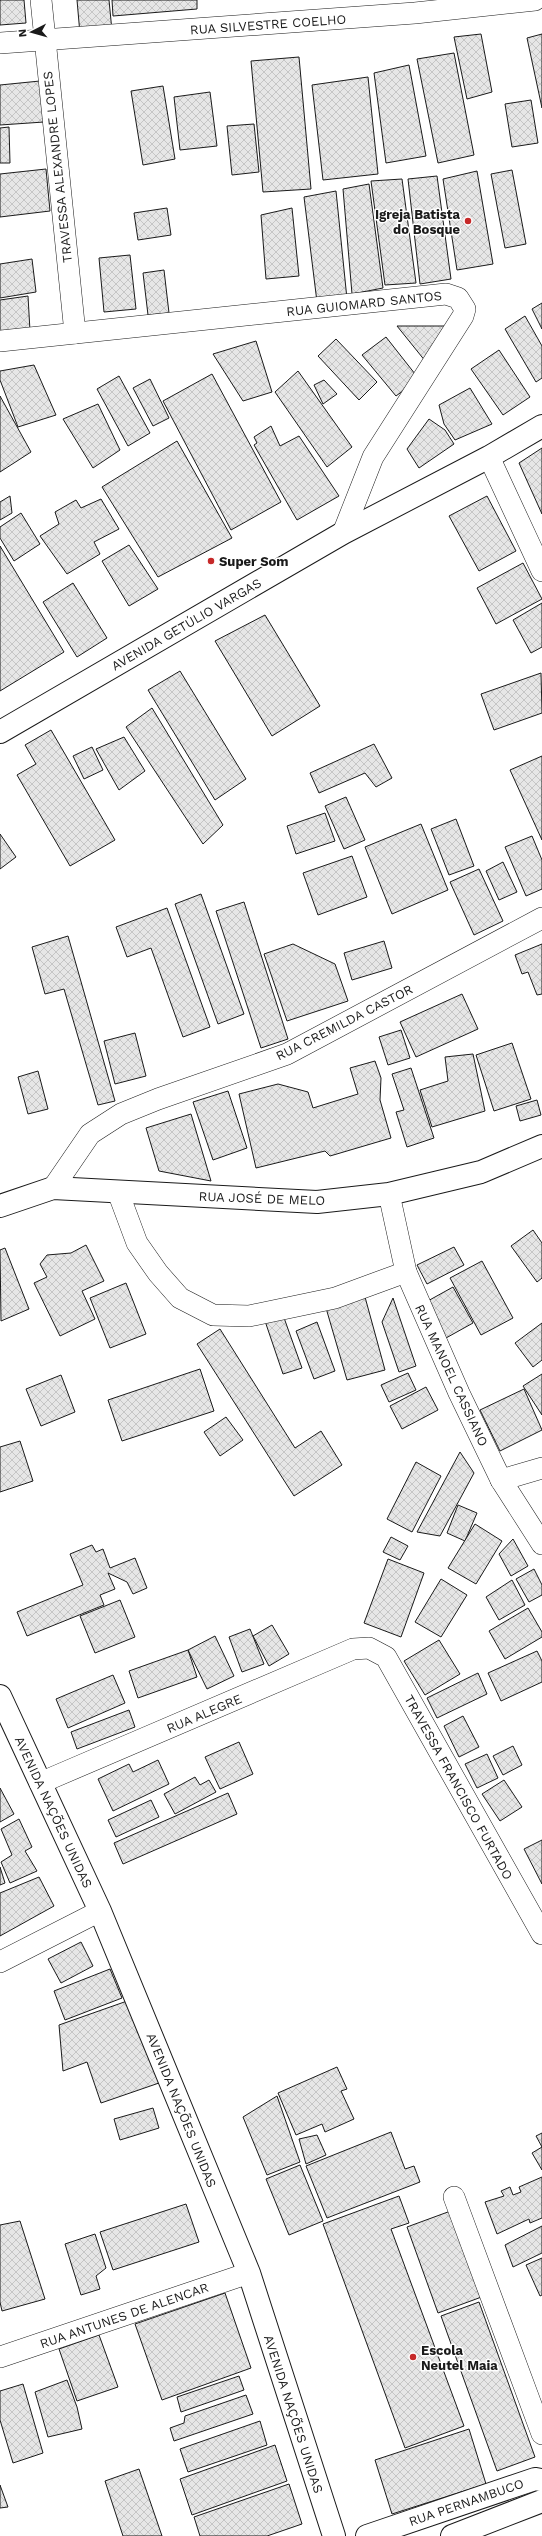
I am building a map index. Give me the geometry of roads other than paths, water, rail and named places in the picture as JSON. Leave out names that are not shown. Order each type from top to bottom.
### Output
[{"type":"street","name":"TRAVESSA ALEXANDRE LOPES","points":[[41,0],[75,333]]},
{"type":"street","name":"RUA SILVESTRE COELHO","points":[[0,43],[415,13],[535,0]]},
{"type":"street","name":"RUA GUIOMARD SANTOS","points":[[0,341],[446,294],[458,298],[465,309],[464,316],[373,456],[343,533]]},
{"type":"street","name":"AVENIDA GETÚLIO VARGAS","points":[[0,732],[343,533],[489,457],[542,426]]},
{"type":"street","points":[[489,457],[542,571]]},
{"type":"street","name":"RUA CREMILDA CASTOR","points":[[53,1188],[90,1134],[121,1114],[287,1054],[542,918]]},
{"type":"street","name":"RUA JOSÉ DE MELO","points":[[6,1201],[53,1188],[317,1202],[389,1194],[481,1172],[542,1146]]},
{"type":"street","points":[[118,1192],[138,1243],[158,1273],[180,1298],[213,1315],[249,1316],[335,1298],[406,1272]]},
{"type":"street","name":"RUA MANOEL CASSIANO","points":[[389,1194],[406,1272],[459,1393],[501,1480],[542,1544]]},
{"type":"street","points":[[501,1480],[542,1468]]},
{"type":"street","name":"RUA ALEGRE","points":[[40,1783],[353,1649],[369,1648]]},
{"type":"street","name":"TRAVESSA FRANCISCO FURTADO","points":[[369,1648],[386,1656],[542,1934]]},
{"type":"street","name":"AVENIDA NAÇÕES UNIDAS","points":[[0,1696],[100,1911],[248,2273],[334,2536]]},
{"type":"street","points":[[0,1962],[100,1911]]},
{"type":"street","points":[[454,2197],[542,2434]]},
{"type":"street","name":"RUA ANTUNES DE ALENCAR","points":[[0,2357],[248,2273]]},
{"type":"street","name":"RUA PERNAMBUCO","points":[[367,2536],[534,2479],[542,2480]]},
{"type":"street","name":"RUA PERNAMBUCO","points":[[452,2536],[542,2501]]},
{"type":"place","name":"Igreja Batista do Bosque","points":[[468,221]]},
{"type":"place","name":"Super Som","points":[[211,561]]},
{"type":"place","name":"Escola Neutel Maia","points":[[413,2357]]}]
